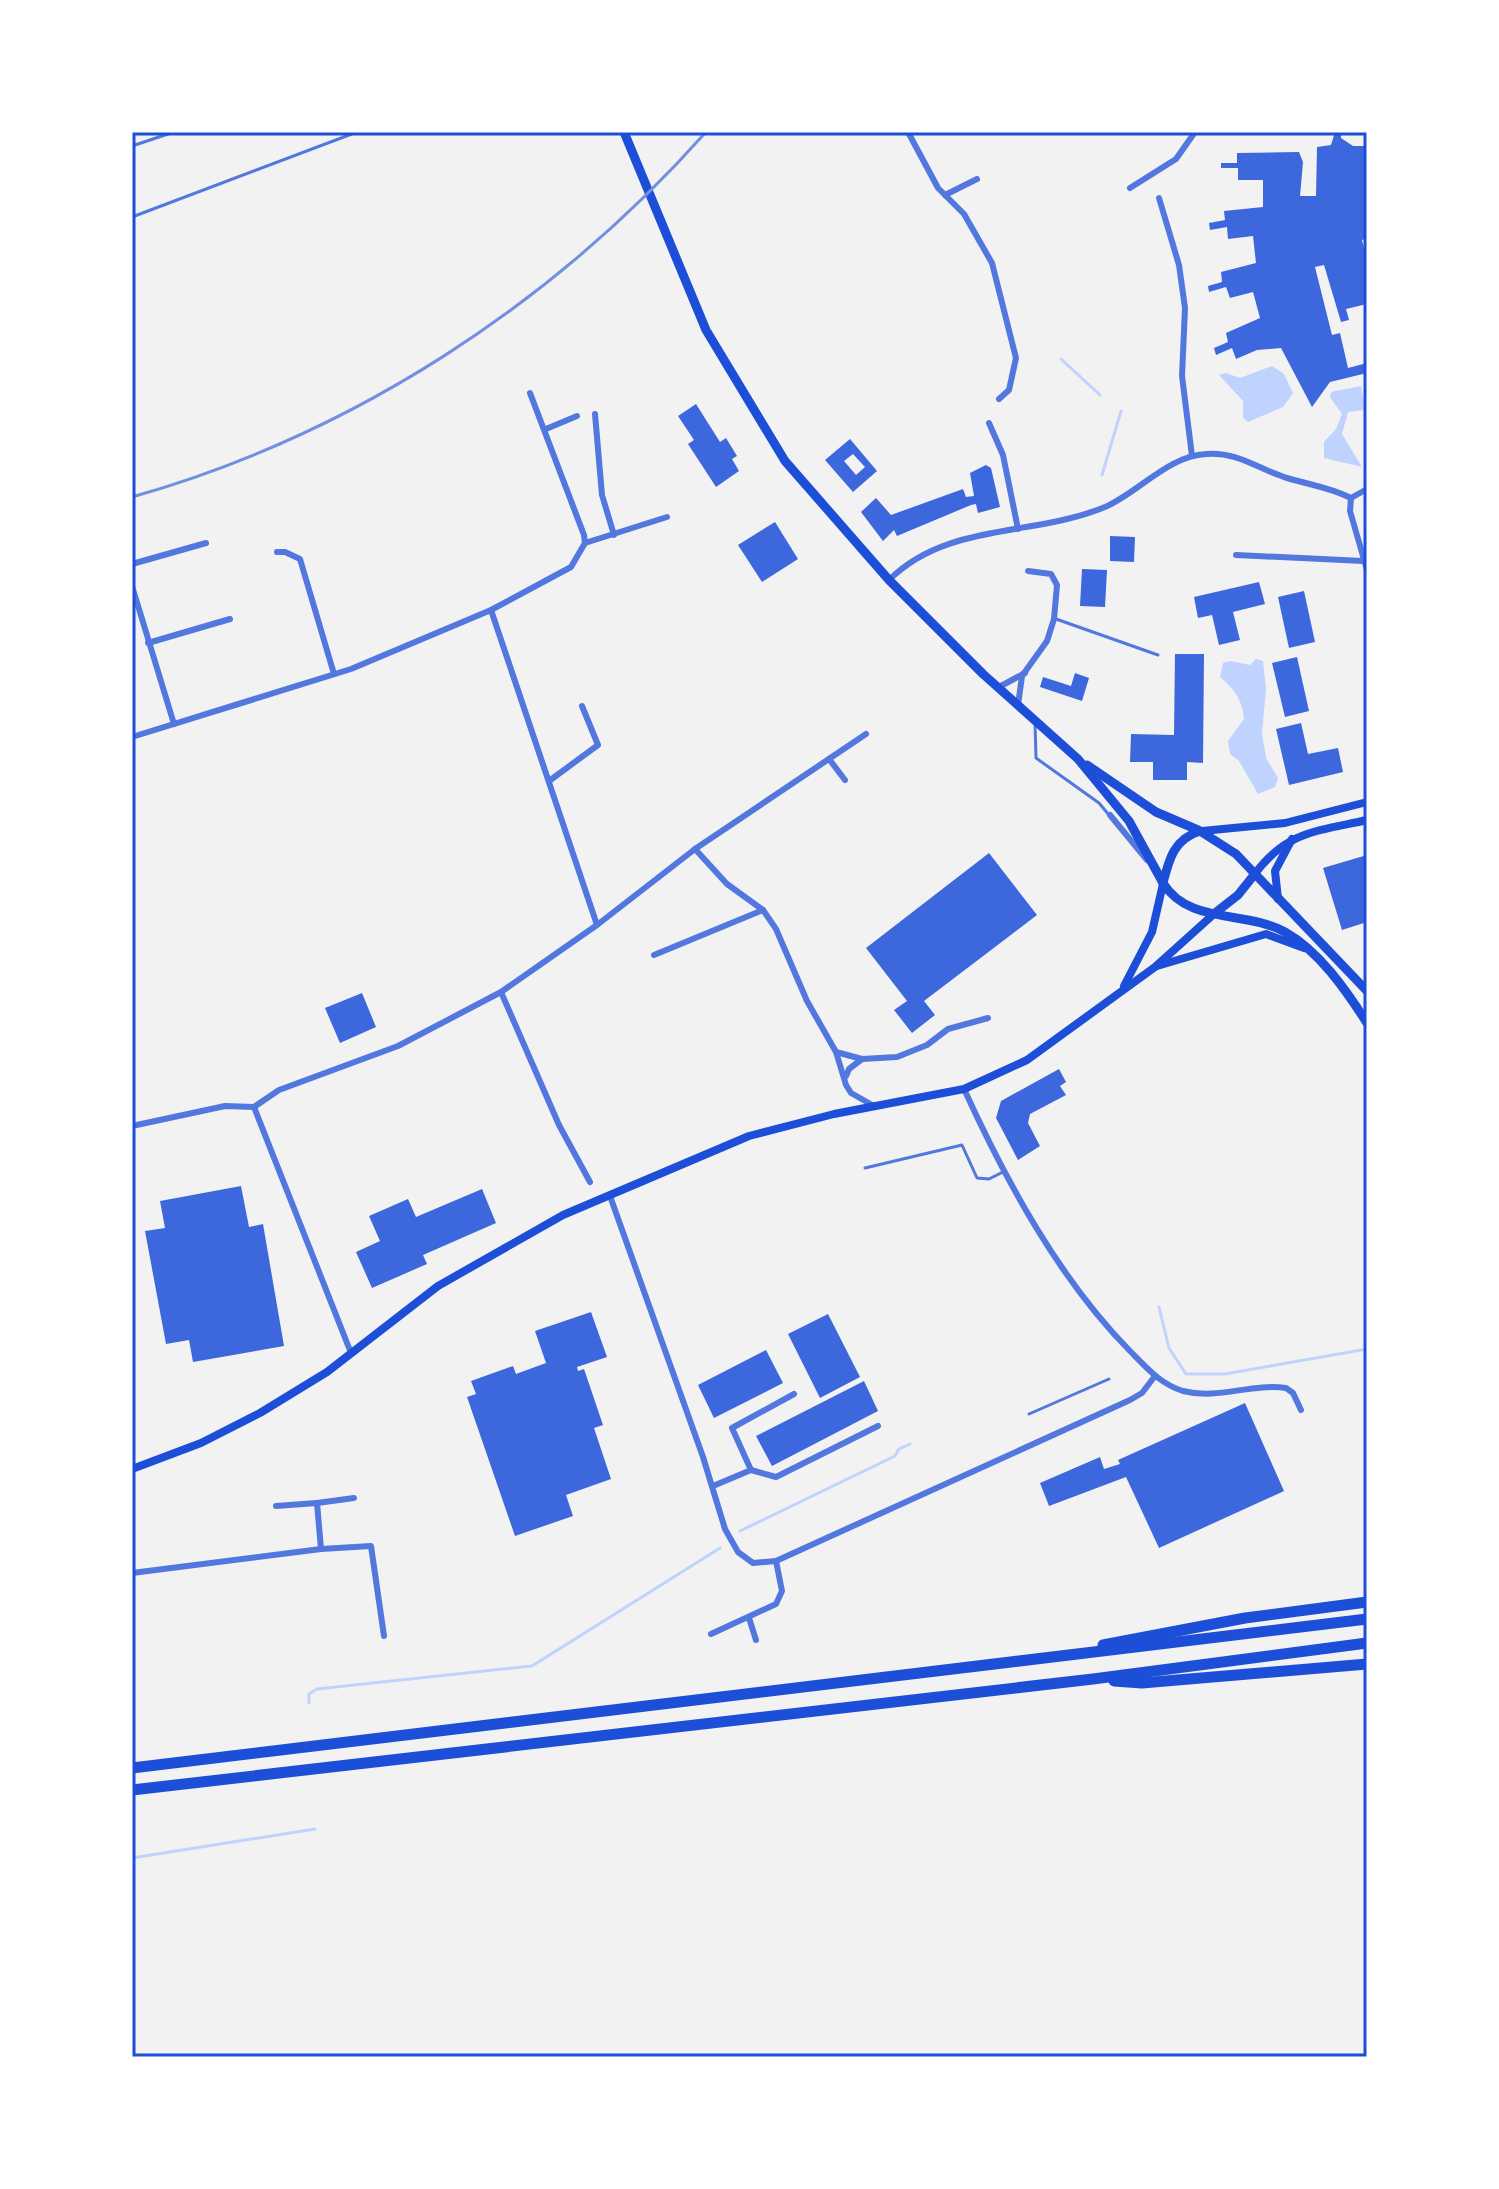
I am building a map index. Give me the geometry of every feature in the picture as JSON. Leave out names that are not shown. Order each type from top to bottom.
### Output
[{"type":"highway","points":[[1052,1657],[1145,1634],[1367,1602]]},
{"type":"highway","points":[[132,1768],[1367,1619]]},
{"type":"highway","points":[[132,1790],[1093,1679],[1367,1643]]},
{"type":"highway","points":[[1093,1679],[1142,1683],[1367,1664]]},
{"type":"main road","points":[[624,132],[706,330],[751,411],[785,461],[889,580],[1018,705],[1078,759],[1156,812],[1179,825],[1201,831],[1226,846],[1342,961],[1367,991]]},
{"type":"main road","points":[[1078,759],[1129,821],[1170,895],[1197,912],[1215,913],[1285,932],[1308,950],[1343,987],[1367,1023]]},
{"type":"main road","points":[[1121,990],[1145,950],[1175,847],[1181,839],[1201,831],[1285,823],[1367,802]]},
{"type":"main road","points":[[132,1469],[201,1443],[260,1413],[351,1353],[411,1304],[478,1260],[531,1231],[749,1136],[797,1122],[964,1089],[1047,1048],[1155,967],[1238,895],[1280,845],[1367,820]]},
{"type":"main road","points":[[1278,899],[1275,871],[1293,839]]},
{"type":"main road","points":[[1155,967],[1266,934],[1308,950]]},
{"type":"street","points":[[908,132],[945,195],[964,214],[997,279],[1016,358],[1009,390],[999,399]]},
{"type":"street","points":[[1130,188],[1176,159],[1195,132]]},
{"type":"street","points":[[945,195],[977,179]]},
{"type":"street","points":[[1159,198],[1179,265],[1185,308],[1182,376],[1192,456]]},
{"type":"street","points":[[530,393],[546,429],[585,543]]},
{"type":"street","points":[[595,414],[602,495],[614,535]]},
{"type":"street","points":[[546,429],[577,416]]},
{"type":"street","points":[[989,423],[1003,455],[1018,529]]},
{"type":"street","points":[[889,580],[908,561],[952,541],[1066,520],[1107,506],[1192,456],[1225,454],[1285,478],[1322,485],[1351,498]]},
{"type":"street","points":[[1351,498],[1367,489]]},
{"type":"street","points":[[1351,498],[1350,511],[1367,570]]},
{"type":"street","points":[[132,737],[334,674],[491,610],[571,567],[585,543],[667,517]]},
{"type":"street","points":[[132,564],[206,543]]},
{"type":"street","points":[[277,552],[300,559],[334,674]]},
{"type":"street","points":[[1236,555],[1363,561]]},
{"type":"street","points":[[1018,705],[1025,673],[1047,641],[1054,619],[1055,579],[1044,571],[1028,571]]},
{"type":"street","points":[[132,586],[174,724]]},
{"type":"street","points":[[491,610],[597,925]]},
{"type":"street","points":[[148,643],[230,619]]},
{"type":"street","points":[[999,687],[1025,673]]},
{"type":"street","points":[[549,781],[598,745],[582,706]]},
{"type":"street","points":[[132,1126],[239,1104],[254,1107],[279,1090],[398,1046],[501,992],[597,925],[695,849],[866,734]]},
{"type":"street","points":[[829,759],[845,780]]},
{"type":"street","points":[[1110,815],[1154,869]]},
{"type":"street","points":[[695,849],[727,884],[763,910],[776,929],[807,1001],[836,1052],[851,1093],[874,1106]]},
{"type":"street","points":[[654,955],[763,910]]},
{"type":"street","points":[[501,992],[559,1125],[590,1182]]},
{"type":"street","points":[[836,1052],[862,1059],[897,1057],[927,1045],[948,1029],[988,1018]]},
{"type":"street","points":[[846,1076],[849,1069],[862,1059]]},
{"type":"street","points":[[964,1089],[1068,1281],[1100,1321],[1155,1376],[1181,1390],[1209,1396],[1286,1388],[1293,1393],[1301,1410]]},
{"type":"street","points":[[254,1107],[351,1353]]},
{"type":"street","points":[[610,1196],[713,1486],[725,1529],[738,1552],[753,1563],[776,1561],[1136,1397],[1155,1376]]},
{"type":"street","points":[[751,1470],[732,1428],[794,1394]]},
{"type":"street","points":[[713,1486],[751,1470],[776,1477],[878,1426]]},
{"type":"street","points":[[276,1506],[354,1498]]},
{"type":"street","points":[[317,1503],[321,1549]]},
{"type":"street","points":[[132,1573],[321,1549],[371,1546],[375,1556],[384,1636]]},
{"type":"street","points":[[711,1634],[769,1609],[780,1598],[782,1579],[776,1561]]},
{"type":"street","points":[[749,1618],[756,1640]]},
{"type":"lane","points":[[132,217],[357,132]]},
{"type":"lane","points":[[132,146],[174,133]]},
{"type":"lane","points":[[1054,619],[1158,655]]},
{"type":"lane","points":[[1035,720],[1036,758],[1099,803],[1110,815]]},
{"type":"lane","points":[[865,1168],[962,1145],[977,1178],[989,1179],[1007,1170]]},
{"type":"lane","points":[[1029,1414],[1109,1379]]},
{"type":"water","points":[[1272,366],[1284,374],[1293,393],[1283,407],[1248,422],[1243,418],[1243,401],[1219,375],[1226,373],[1240,378]]},
{"type":"water","points":[[1361,386],[1365,410],[1348,412],[1342,434],[1362,467],[1324,458],[1324,442],[1336,429],[1342,414],[1330,397],[1331,392]]},
{"type":"water","points":[[1256,659],[1263,661],[1266,689],[1262,734],[1266,758],[1278,778],[1275,787],[1258,794],[1239,761],[1230,754],[1228,741],[1244,719],[1237,695],[1220,677],[1223,663],[1230,661],[1250,665]]},
{"type":"building","points":[[1335,132],[1341,132],[1341,138],[1353,146],[1367,146],[1367,238],[1362,240],[1367,260],[1367,304],[1346,309],[1349,320],[1341,322],[1324,265],[1315,267],[1332,335],[1340,333],[1348,368],[1367,363],[1367,373],[1330,382],[1312,407],[1281,348],[1257,350],[1236,359],[1232,348],[1216,355],[1214,348],[1228,342],[1226,333],[1260,318],[1253,292],[1230,298],[1226,287],[1209,292],[1208,286],[1222,282],[1221,272],[1256,263],[1253,236],[1228,239],[1227,227],[1210,230],[1209,223],[1225,220],[1224,211],[1263,207],[1263,180],[1238,180],[1238,168],[1221,168],[1221,163],[1237,163],[1237,153],[1299,152],[1303,162],[1300,196],[1316,196],[1317,147],[1331,145]]},
{"type":"building","points":[[696,404],[720,442],[726,438],[737,456],[732,459],[739,471],[716,487],[688,444],[694,440],[678,416]]},
{"type":"building","points":[[850,439],[877,471],[853,492],[825,460]],"holes":[[[853,454],[865,467],[856,475],[844,461]]]},
{"type":"building","points":[[986,465],[991,468],[1000,507],[978,513],[976,504],[971,505],[897,536],[894,530],[883,541],[861,512],[876,498],[891,515],[963,489],[966,497],[974,496],[970,473]]},
{"type":"building","points":[[775,522],[798,559],[762,582],[738,545]]},
{"type":"building","points":[[1110,536],[1135,537],[1134,562],[1110,561]]},
{"type":"building","points":[[1082,569],[1107,570],[1105,607],[1080,606]]},
{"type":"building","points":[[1259,582],[1265,604],[1233,612],[1240,640],[1219,645],[1212,615],[1198,618],[1194,597]]},
{"type":"building","points":[[1304,591],[1315,642],[1289,648],[1278,597]]},
{"type":"building","points":[[1175,654],[1204,654],[1203,763],[1187,762],[1187,780],[1153,780],[1153,762],[1130,762],[1131,734],[1174,735]]},
{"type":"building","points":[[1297,657],[1309,711],[1285,717],[1272,663]]},
{"type":"building","points":[[1075,673],[1089,678],[1082,701],[1040,687],[1043,677],[1071,686]]},
{"type":"building","points":[[1301,723],[1308,754],[1338,748],[1343,772],[1289,785],[1276,729]]},
{"type":"building","points":[[989,853],[1037,915],[924,1001],[935,1015],[912,1033],[894,1010],[907,1001],[866,948]]},
{"type":"building","points":[[1367,855],[1367,922],[1342,930],[1323,868]]},
{"type":"building","points":[[362,993],[376,1027],[340,1043],[325,1008]]},
{"type":"building","points":[[1059,1069],[1066,1082],[1060,1086],[1066,1095],[1030,1114],[1028,1123],[1040,1146],[1018,1160],[996,1118],[1001,1101]]},
{"type":"building","points":[[241,1186],[249,1227],[263,1224],[284,1346],[193,1362],[189,1340],[166,1344],[145,1231],[165,1228],[160,1201]]},
{"type":"building","points":[[482,1189],[496,1223],[423,1255],[427,1264],[372,1288],[356,1252],[380,1241],[369,1216],[408,1199],[416,1217]]},
{"type":"building","points":[[591,1312],[607,1357],[577,1367],[578,1371],[584,1369],[603,1425],[594,1428],[611,1479],[566,1495],[573,1516],[515,1536],[467,1397],[476,1394],[471,1381],[513,1366],[516,1374],[546,1363],[535,1331]]},
{"type":"building","points":[[828,1314],[860,1377],[820,1398],[788,1334]]},
{"type":"building","points":[[766,1350],[783,1383],[714,1418],[698,1385]]},
{"type":"building","points":[[864,1381],[878,1411],[772,1466],[756,1436]]},
{"type":"building","points":[[1245,1403],[1284,1491],[1159,1548],[1126,1477],[1049,1506],[1040,1483],[1100,1457],[1104,1469],[1120,1464],[1118,1460]]},
{"type":"waterway","points":[[1061,359],[1100,395]]},
{"type":"waterway","points":[[1102,475],[1121,411]]},
{"type":"waterway","points":[[1159,1307],[1169,1348],[1186,1374],[1225,1374],[1367,1349]]},
{"type":"waterway","points":[[740,1531],[895,1456],[899,1449],[910,1444]]},
{"type":"waterway","points":[[309,1703],[309,1694],[317,1689],[532,1666],[720,1548]]},
{"type":"waterway","points":[[132,1858],[315,1829]]},
{"type":"railway","points":[[132,497],[214,470],[294,438],[371,399],[445,355],[516,306],[583,253],[647,194],[706,132]]}]
